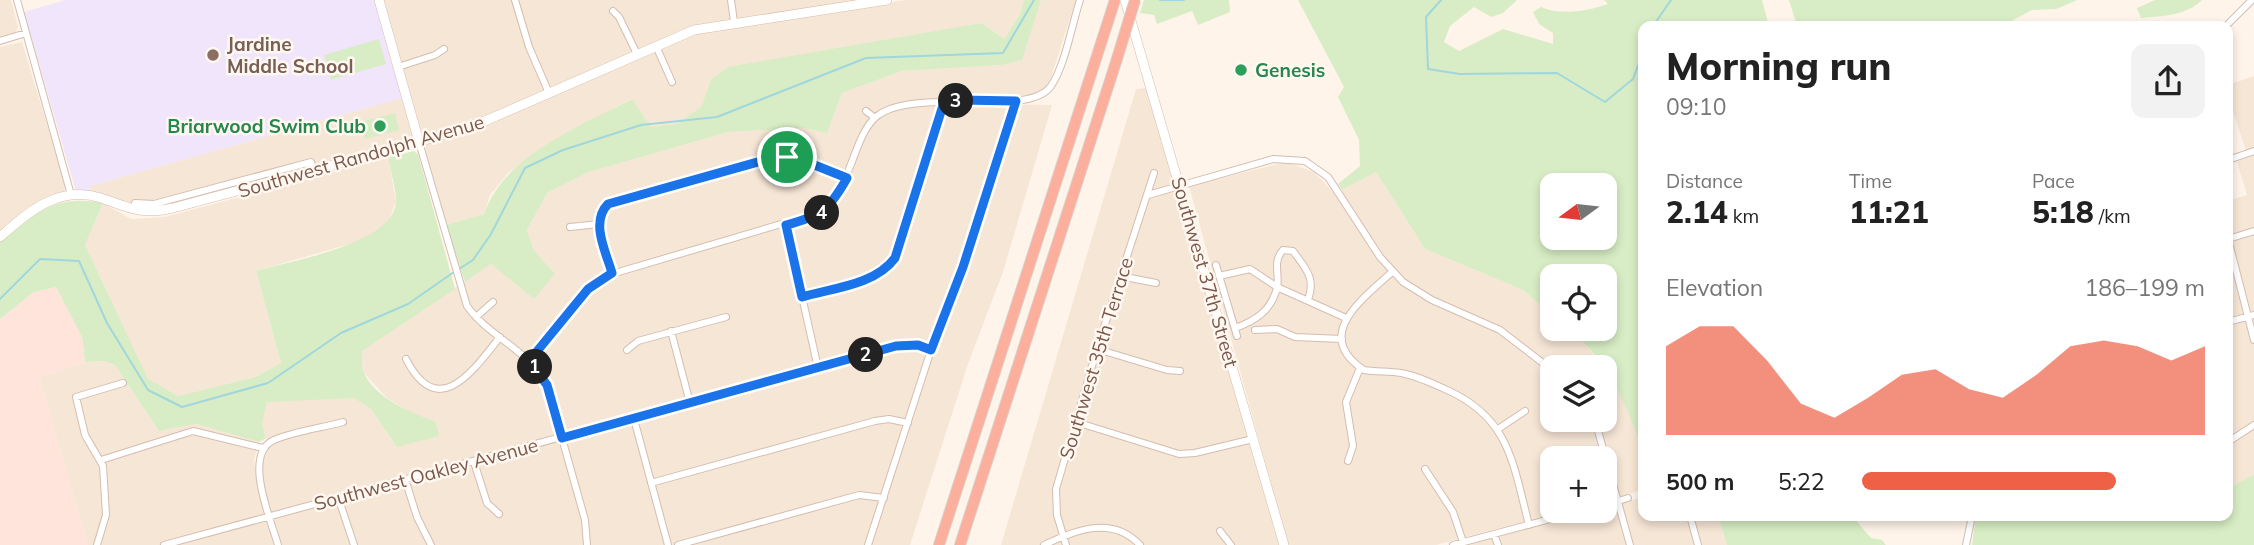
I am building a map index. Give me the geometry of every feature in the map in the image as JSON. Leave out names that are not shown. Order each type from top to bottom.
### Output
[{"type":"highway","points":[[939,545],[1085,92],[1108,0]]},
{"type":"highway","points":[[1104,22],[1115,0]]},
{"type":"highway","points":[[960,545],[1135,0]]},
{"type":"street","points":[[17,0],[71,195]]},
{"type":"street","points":[[379,0],[463,298],[476,317],[529,361],[547,385],[585,520],[587,545]]},
{"type":"street","points":[[515,0],[529,47],[549,93]]},
{"type":"street","points":[[731,0],[734,22]]},
{"type":"street","name":"Southwest Randolph Avenue","points":[[0,237],[34,208],[71,195],[92,196],[128,210],[149,214],[230,188],[314,170],[485,121],[694,30],[821,5],[887,0]]},
{"type":"street","points":[[529,361],[588,289],[612,273],[786,225],[822,212],[834,201],[847,178],[867,129],[875,118],[884,112],[905,106],[944,102],[1034,100],[1051,87],[1080,0]]},
{"type":"street","name":"Southwest 37th Street","points":[[1125,0],[1284,545]]},
{"type":"street","points":[[2231,21],[2252,0]]},
{"type":"street","points":[[612,11],[619,17],[637,54]]},
{"type":"street","points":[[0,41],[26,33]]},
{"type":"street","points":[[656,46],[672,82]]},
{"type":"street","points":[[398,67],[435,55],[444,49]]},
{"type":"street","points":[[868,545],[931,350],[963,267],[1016,101]]},
{"type":"street","points":[[802,297],[871,278],[891,264],[944,102]]},
{"type":"street","points":[[866,111],[875,118]]},
{"type":"street","points":[[2233,158],[2254,151]]},
{"type":"street","points":[[612,273],[599,224],[603,210],[615,200],[772,158],[797,158],[847,178]]},
{"type":"street","points":[[1148,195],[1273,159],[1305,161],[1328,177],[1392,272],[1419,294],[1500,330],[1540,361]]},
{"type":"street","name":"Southwest 35th Terrace","points":[[1066,545],[1056,508],[1056,489],[1097,349],[1154,173]]},
{"type":"street","points":[[135,203],[178,203]]},
{"type":"street","points":[[570,228],[599,224]]},
{"type":"street","points":[[786,225],[818,368]]},
{"type":"street","points":[[2233,237],[2254,231]]},
{"type":"street","points":[[1216,265],[1236,332],[1260,317],[1277,287],[1279,254],[1290,249],[1312,279],[1308,300]]},
{"type":"street","points":[[2233,256],[2251,315],[2254,340]]},
{"type":"street","points":[[1219,276],[1250,269],[1277,287],[1346,318]]},
{"type":"street","points":[[1392,272],[1346,318],[1342,338],[1346,352],[1360,368],[1402,373],[1430,382],[1472,402],[1498,429],[1508,448],[1529,525]]},
{"type":"street","points":[[1120,276],[1156,282]]},
{"type":"street","points":[[476,317],[493,302]]},
{"type":"street","points":[[2233,320],[2251,315]]},
{"type":"street","points":[[627,350],[634,342],[726,317]]},
{"type":"street","points":[[1255,330],[1277,329],[1295,337],[1342,338]]},
{"type":"street","points":[[671,331],[690,403]]},
{"type":"street","points":[[406,359],[414,375],[423,383],[432,387],[449,387],[468,377],[500,337]]},
{"type":"street","name":"Southwest Oakley Avenue","points":[[164,545],[902,345],[918,345],[931,350]]},
{"type":"street","points":[[1097,349],[1167,370],[1180,371]]},
{"type":"street","points":[[1348,461],[1353,446],[1346,402],[1350,385],[1360,368]]},
{"type":"street","points":[[97,545],[106,515],[101,460],[85,435],[76,397],[123,383]]},
{"type":"street","points":[[1498,429],[1525,411]]},
{"type":"street","points":[[634,419],[668,545]]},
{"type":"street","points":[[651,483],[875,421],[889,419],[908,423]]},
{"type":"street","points":[[278,545],[258,471],[258,458],[263,448],[275,439],[343,422]]},
{"type":"street","points":[[1076,422],[1179,454],[1195,453],[1253,439]]},
{"type":"street","points":[[2233,439],[2254,425]]},
{"type":"street","points":[[101,460],[193,430],[263,448]]},
{"type":"street","points":[[1598,432],[1630,545]]},
{"type":"street","points":[[474,462],[487,503],[499,514]]},
{"type":"street","points":[[1425,469],[1453,512],[1463,542]]},
{"type":"street","points":[[405,479],[412,504],[430,545]]},
{"type":"street","points":[[678,545],[859,495],[884,498]]},
{"type":"street","points":[[338,497],[354,545]]},
{"type":"street","points":[[1618,501],[1628,498]]},
{"type":"street","points":[[1691,521],[1698,545]]},
{"type":"street","points":[[1966,545],[1971,521]]},
{"type":"street","points":[[1453,545],[1540,522]]},
{"type":"street","points":[[1044,545],[1063,536],[1106,527],[1123,532],[1140,545]]},
{"type":"street","points":[[1220,531],[1231,545]]},
{"type":"street","points":[[1494,534],[1498,545]]},
{"type":"street","points":[[197,537],[199,545]]},
{"type":"shaded area","points":[[0,0],[11,0],[18,27],[14,35],[0,39]]},
{"type":"shaded area","name":"Jardine Middle School","points":[[65,0],[375,0],[402,98],[90,186],[91,192],[76,191],[24,12]]},
{"type":"shaded area","points":[[383,0],[859,0],[860,7],[906,0],[1024,0],[1020,14],[1004,39],[982,23],[711,80],[701,107],[677,125],[651,127],[631,99],[549,144],[509,172],[490,195],[484,214],[446,225]]},
{"type":"shaded area","points":[[1041,0],[1076,0],[1050,80],[1044,90],[1025,99],[942,98],[909,198],[918,201],[948,107],[957,104],[1052,105],[1003,272],[968,364],[910,545],[88,545],[39,377],[85,362],[104,361],[115,365],[159,431],[196,424],[259,442],[254,460],[257,485],[264,483],[261,467],[269,448],[262,425],[267,402],[281,398],[355,398],[371,409],[397,447],[435,421],[413,414],[387,398],[363,372],[362,350],[491,264],[534,298],[534,251],[527,230],[547,193],[589,172],[728,132],[803,128],[827,133],[842,93],[902,71],[1002,65],[1021,60]]},
{"type":"shaded area","points":[[22,42],[66,187],[64,191],[28,207],[0,231],[0,47]]},
{"type":"shaded area","points":[[2254,76],[2254,474],[2233,486],[2233,199],[2247,195],[2237,162],[2248,157],[2233,111],[2233,83]]},
{"type":"shaded area","points":[[1148,88],[1279,545],[1001,545],[1136,89]]},
{"type":"shaded area","points":[[402,98],[413,134],[407,140],[156,208],[134,207],[91,192],[90,186]]},
{"type":"shaded area","points":[[388,157],[396,202],[388,222],[367,239],[256,271],[281,363],[255,377],[178,396],[148,380],[85,245],[103,203],[131,219],[165,217]]},
{"type":"shaded area","points":[[1286,162],[1314,172],[1335,194],[1376,172],[1425,249],[1523,290],[1540,305],[1540,341],[1584,341],[1594,355],[1540,355],[1540,432],[1617,432],[1617,388],[1625,400],[1638,438],[1638,491],[1617,497],[1617,446],[1540,446],[1540,517],[1436,545],[1288,545],[1189,186]]},
{"type":"shaded area","points":[[56,287],[82,337],[85,362],[39,377],[88,545],[0,545],[0,319],[34,292]]},
{"type":"shaded area","points":[[1638,498],[1638,521],[1720,521],[1727,545],[1469,545],[1549,523],[1617,523],[1617,505]]},
{"type":"green space","points":[[1024,0],[1041,0],[1022,60],[1002,65],[902,71],[842,93],[827,133],[803,128],[728,132],[589,172],[547,193],[527,230],[534,251],[555,274],[534,299],[491,264],[465,282],[446,225],[484,214],[494,193],[526,159],[546,144],[632,99],[651,127],[677,124],[701,107],[711,80],[728,67],[982,23],[1004,39],[1020,14]]},
{"type":"green space","points":[[1144,0],[1229,0],[1230,12],[1198,25],[1192,11],[1157,24],[1154,15],[1140,13]]},
{"type":"green space","points":[[1298,0],[1517,0],[1503,13],[1491,17],[1474,7],[1450,26],[1444,42],[1459,51],[1503,29],[1553,44],[1553,33],[1539,24],[1533,12],[1541,7],[1565,12],[1608,4],[1604,0],[1762,0],[1768,21],[1638,21],[1638,439],[1617,388],[1617,355],[1595,355],[1582,341],[1617,341],[1617,264],[1540,264],[1540,305],[1523,290],[1425,249],[1376,172],[1342,190],[1338,184],[1360,166],[1359,140],[1338,97],[1344,87]]},
{"type":"green space","points":[[1789,0],[2077,0],[2056,9],[2032,10],[2012,21],[1795,21]]},
{"type":"green space","points":[[2155,0],[2202,0],[2181,12],[2141,18],[2137,8]]},
{"type":"green space","points":[[379,39],[386,64],[331,80],[324,55]]},
{"type":"green space","name":"Briarwood Swim Club","points":[[395,113],[399,130],[365,139],[360,122]]},
{"type":"green space","points":[[414,151],[418,154],[455,289],[362,351],[363,368],[369,382],[385,397],[405,409],[435,421],[439,436],[397,447],[371,409],[354,398],[267,402],[262,425],[266,438],[259,442],[196,424],[159,431],[115,365],[104,361],[85,362],[82,337],[56,287],[34,292],[0,319],[0,242],[35,214],[58,203],[103,203],[85,245],[148,379],[178,396],[255,377],[281,363],[256,271],[315,256],[360,239],[378,229],[391,216],[396,201],[388,157]]},
{"type":"green space","points":[[2254,474],[2254,545],[1972,545],[1975,521],[2233,521],[2233,486]]},
{"type":"green space","points":[[1720,521],[1856,521],[1871,538],[1882,540],[1886,545],[1727,545]]},
{"type":"waterway","points":[[459,269],[473,260],[491,234],[525,168],[563,150],[641,125],[717,117],[866,58],[1003,53],[1034,0]]},
{"type":"waterway","points":[[1160,0],[1184,0]]},
{"type":"waterway","points":[[1441,0],[1426,17],[1428,69],[1460,74],[1557,73],[1605,102],[1633,79],[1638,66]]},
{"type":"waterway","points":[[1656,21],[1671,0]]},
{"type":"waterway","points":[[0,299],[40,259],[79,261],[107,323],[148,390],[182,407],[268,383],[341,333],[408,304],[454,272]]},
{"type":"place","name":"Jardine Middle School","points":[[213,55]]},
{"type":"place","name":"Genesis","points":[[1241,70]]},
{"type":"place","name":"Briarwood Swim Club","points":[[380,126]]},
{"type":"route","points":[[1016,101],[963,267],[931,350],[918,345],[896,346],[562,438],[547,385],[529,361],[588,289],[612,273],[599,224],[600,216],[606,207],[615,200],[772,158],[787,157],[797,158],[847,178],[834,201],[822,212],[786,225],[802,297],[871,278],[891,264],[944,102],[1016,101]]}]
